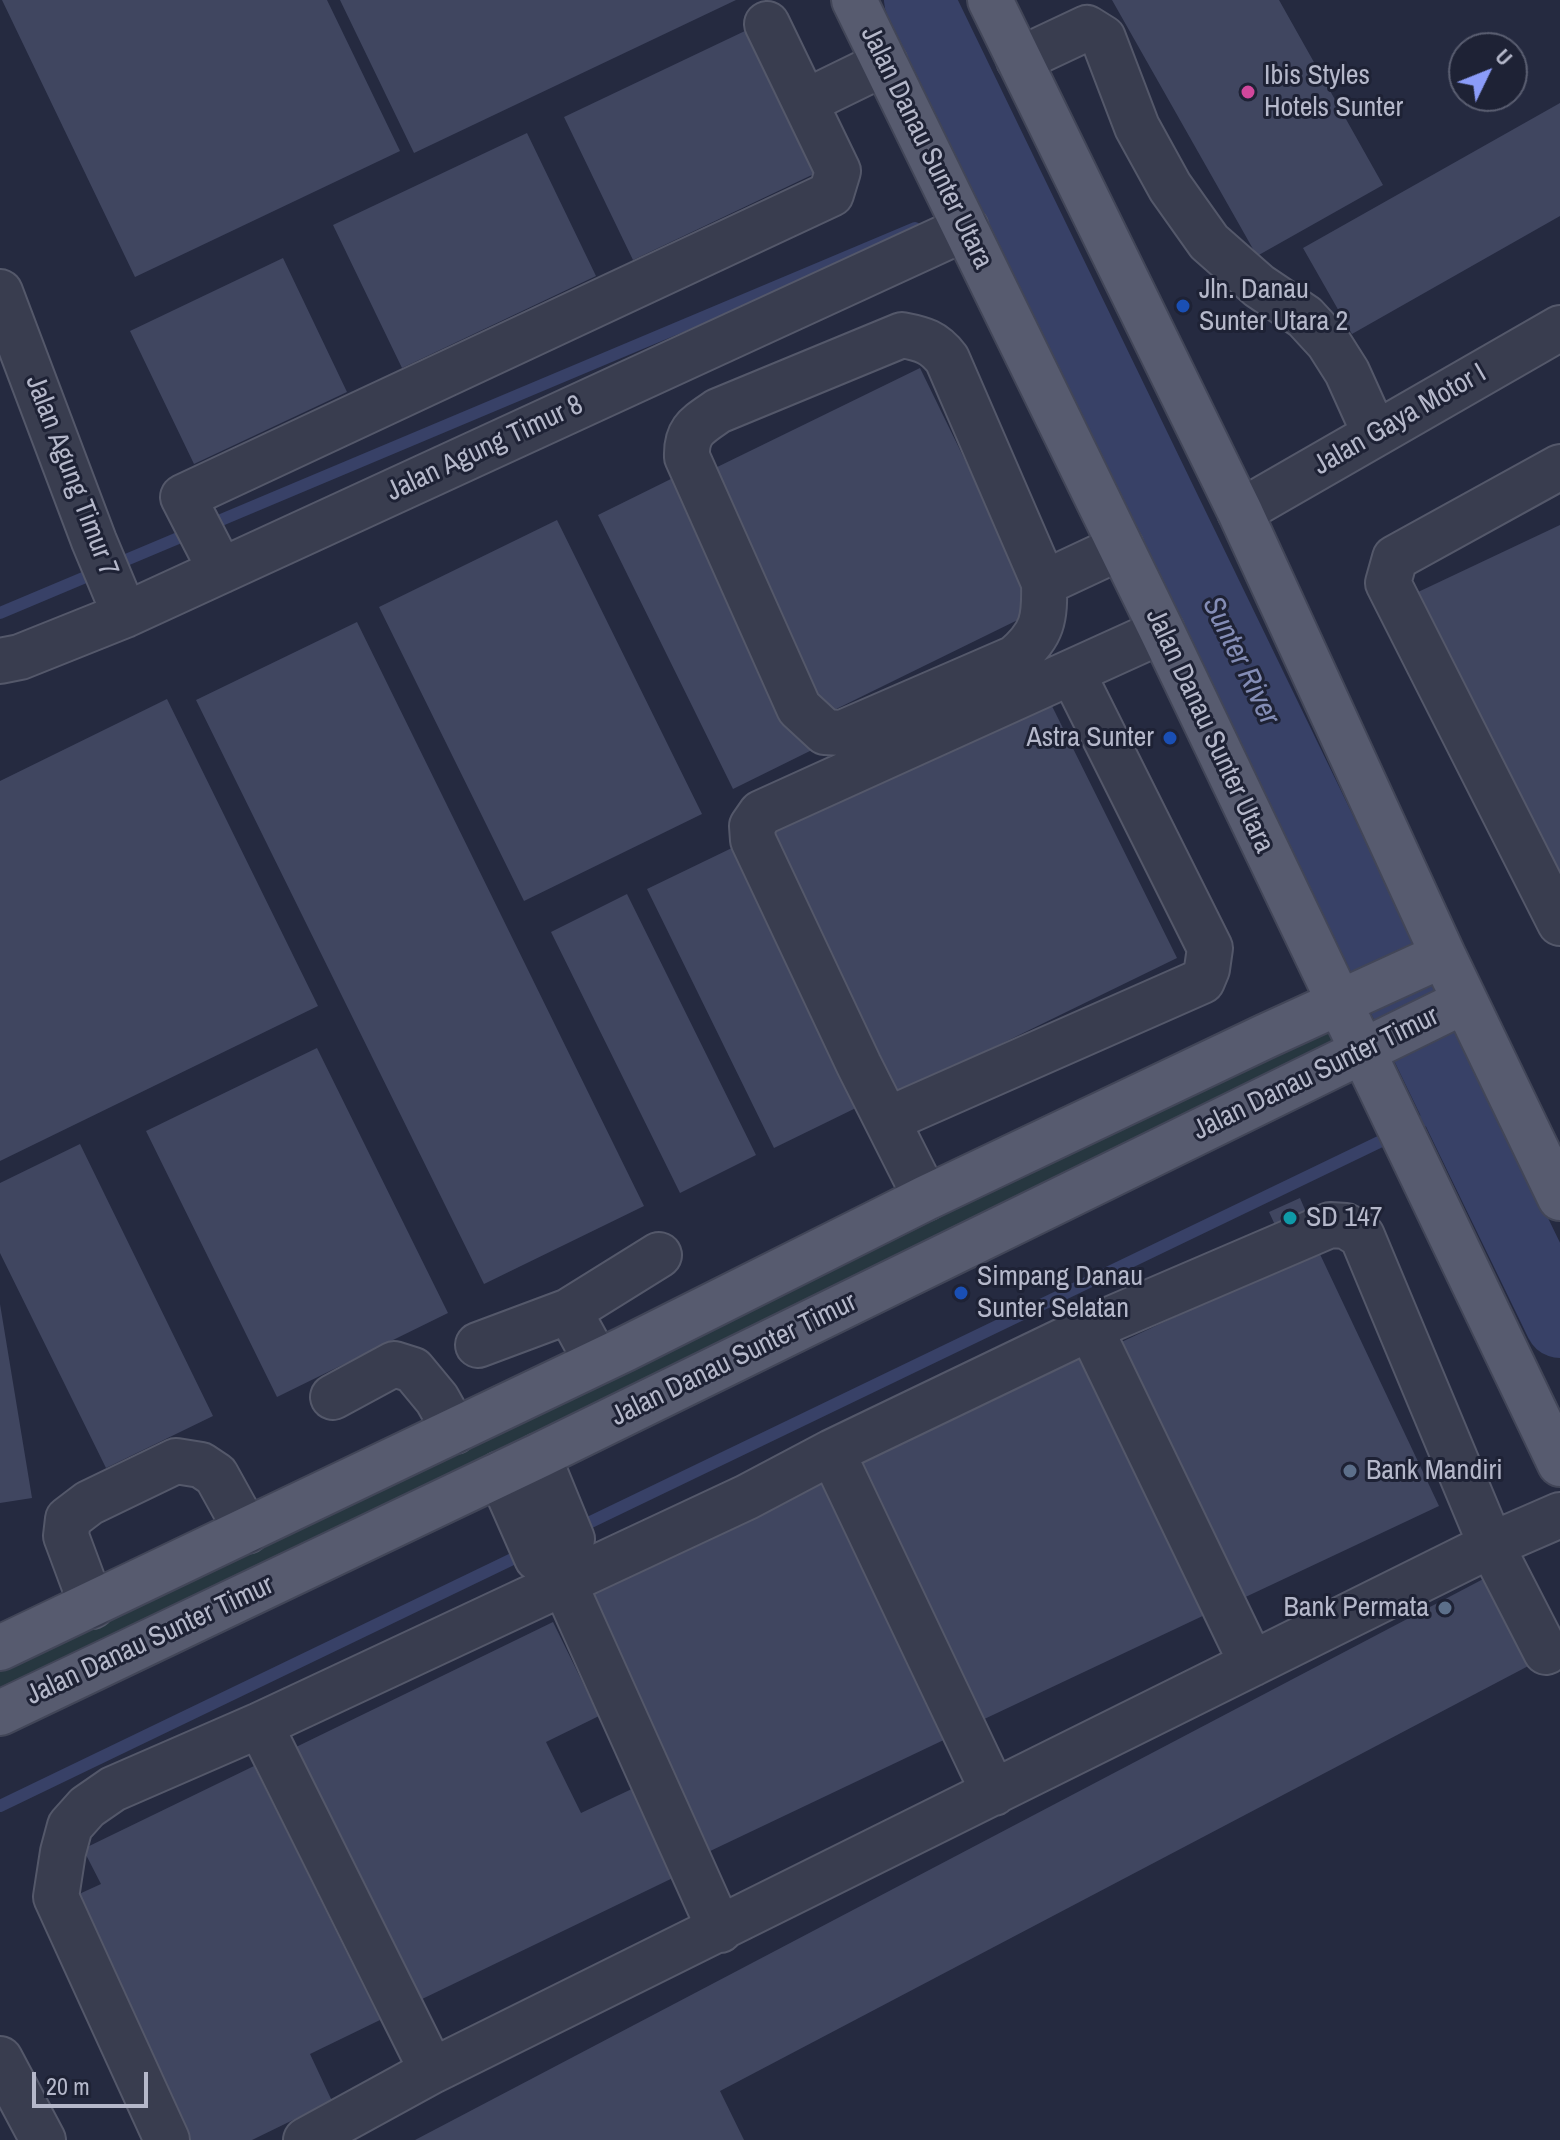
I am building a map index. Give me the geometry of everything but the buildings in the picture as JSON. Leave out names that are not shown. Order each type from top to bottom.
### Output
[{"type":"main road","name":"Jalan Danau Sunter Utara","points":[[854,0],[1162,631],[1376,1045],[1400,1134],[1560,1464]]},
{"type":"main road","points":[[990,0],[1240,512],[1430,961],[1452,1007],[1560,1198]]},
{"type":"main road","name":"Jalan Danau Sunter Timur","points":[[0,1648],[597,1362],[926,1198],[1430,961]]},
{"type":"main road","name":"Jalan Danau Sunter Timur","points":[[0,1713],[526,1482],[1452,1007]]},
{"type":"street","points":[[206,543],[183,497],[831,194],[838,171],[767,24]]},
{"type":"street","points":[[1019,60],[1087,28],[1103,38],[1137,127],[1170,187],[1209,242],[1259,286],[1305,317],[1328,342],[1347,372],[1375,434]]},
{"type":"street","points":[[805,102],[885,63]]},
{"type":"street","name":"Jalan Agung Timur 8","points":[[0,661],[20,657],[121,604],[206,543],[690,355],[958,213]]},
{"type":"street","name":"Jalan Agung Timur 7","points":[[0,292],[121,604]]},
{"type":"street","name":"Jalan Gaya Motor I","points":[[1240,512],[1560,328]]},
{"type":"street","points":[[902,335],[923,339],[936,345],[947,359],[1044,583],[1042,622],[1033,642],[1015,658],[842,733],[825,732],[799,708],[687,457],[686,442],[695,427],[718,411],[902,335]]},
{"type":"street","points":[[690,355],[718,411]]},
{"type":"street","points":[[1560,467],[1395,558],[1388,583],[1560,923]]},
{"type":"street","points":[[1044,583],[1121,547]]},
{"type":"street","points":[[926,1198],[753,840],[752,826],[761,813],[1162,631]]},
{"type":"street","points":[[887,1120],[1202,981],[1207,969],[1210,948],[1072,672]]},
{"type":"street","points":[[167,2140],[56,1897],[70,1826],[87,1807],[113,1789],[260,1725],[558,1562],[747,1497],[832,1452],[1090,1328],[1330,1225],[1346,1226],[1362,1236],[1491,1545],[1546,1652]]},
{"type":"street","points":[[478,1345],[569,1311],[659,1255]]},
{"type":"street","points":[[569,1311],[597,1362]]},
{"type":"street","points":[[1090,1328],[1252,1664]]},
{"type":"street","points":[[333,1397],[394,1364],[413,1370],[437,1399],[455,1431]]},
{"type":"street","points":[[832,1452],[994,1793]]},
{"type":"street","points":[[92,1606],[66,1536],[68,1519],[89,1503],[176,1461],[201,1465],[216,1475],[247,1531]]},
{"type":"street","points":[[526,1482],[558,1562],[720,1930]]},
{"type":"street","points":[[306,2140],[432,2071],[1491,1545],[1560,1515]]},
{"type":"street","points":[[260,1725],[432,2071]]},
{"type":"street","points":[[0,2059],[43,2140]]},
{"type":"shaded area","points":[[1338,1003],[1361,1052],[0,1713],[0,1655]]},
{"type":"waterway","name":"Sunter River","points":[[919,0],[1560,1323]]},
{"type":"waterway","points":[[965,207],[1012,187]]},
{"type":"waterway","points":[[0,613],[915,228]]},
{"type":"waterway","points":[[576,1529],[1456,1105]]},
{"type":"waterway","points":[[0,1806],[527,1552]]},
{"type":"place","name":"Ibis Styles Hotels Sunter","points":[[1248,92]]},
{"type":"place","name":"Jln. Danau Sunter Utara 2","points":[[1183,306]]},
{"type":"place","name":"Astra Sunter","points":[[1170,738]]},
{"type":"place","name":"SD 147","points":[[1290,1218]]},
{"type":"place","name":"Simpang Danau Sunter Selatan","points":[[961,1293]]},
{"type":"place","name":"Bank Mandiri","points":[[1350,1471]]},
{"type":"place","name":"Bank Permata","points":[[1445,1608]]}]
